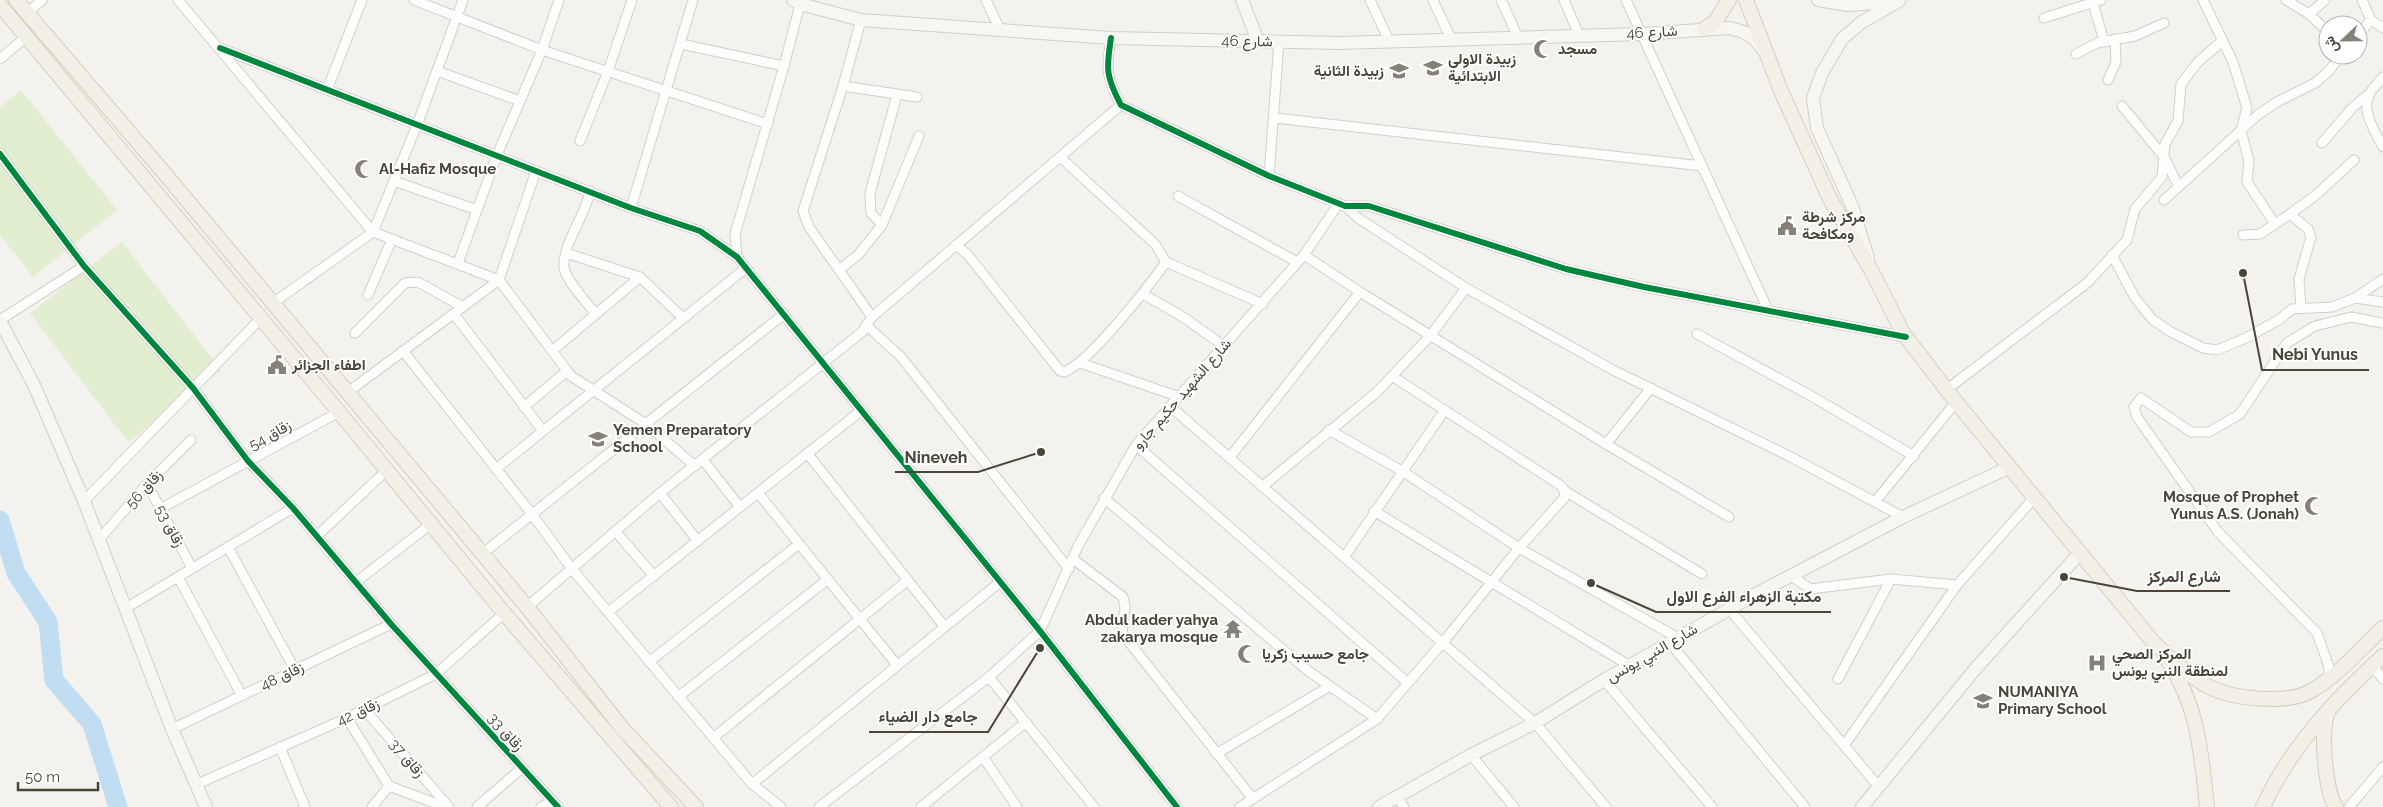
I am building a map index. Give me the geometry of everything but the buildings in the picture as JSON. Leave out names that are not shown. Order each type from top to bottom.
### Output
[{"type":"main road","points":[[16,0],[348,392],[527,607],[622,728],[696,807]]},
{"type":"main road","points":[[1704,29],[1715,22],[1729,0]]},
{"type":"main road","points":[[1746,0],[1771,66],[1830,199],[1871,270],[1906,337],[1946,390],[2079,554],[2154,642],[2175,671],[2193,710],[2200,743],[2207,807]]},
{"type":"main road","points":[[0,5],[340,412],[504,613],[671,807]]},
{"type":"main road","points":[[2154,642],[2168,656],[2208,686],[2228,693],[2260,699],[2286,700],[2311,691],[2329,678],[2383,628]]},
{"type":"main road","points":[[2265,804],[2279,776],[2309,732],[2334,703],[2383,656]]},
{"type":"main road","points":[[2334,703],[2326,716],[2324,731],[2329,792],[2336,807]]},
{"type":"street","points":[[27,13],[42,0]]},
{"type":"street","points":[[178,0],[373,232],[499,280],[571,376],[646,424],[695,466]]},
{"type":"street","points":[[327,90],[362,0]]},
{"type":"street","points":[[414,0],[542,50],[768,124]]},
{"type":"street","points":[[273,303],[373,232],[417,125],[463,0]]},
{"type":"street","points":[[458,263],[497,155],[542,50],[559,0]]},
{"type":"street","points":[[580,140],[608,71],[632,0]]},
{"type":"street","points":[[631,208],[693,0]]},
{"type":"street","points":[[986,0],[1000,30]]},
{"type":"street","points":[[1242,0],[1258,41]]},
{"type":"street","points":[[1370,0],[1390,42]]},
{"type":"street","points":[[1433,0],[1451,39]]},
{"type":"street","points":[[1501,0],[1518,37]]},
{"type":"street","points":[[1564,0],[1579,35]]},
{"type":"street","points":[[1626,0],[1768,310]]},
{"type":"street","points":[[1818,0],[1848,5],[1901,1]]},
{"type":"street","points":[[2203,0],[2240,80],[2247,108],[2241,131],[2249,161],[2247,182],[2275,224]]},
{"type":"street","points":[[2286,0],[2309,14],[2318,23]]},
{"type":"street","points":[[2309,14],[2325,0]]},
{"type":"street","points":[[2362,0],[2371,20],[2383,28]]},
{"type":"street","points":[[1871,270],[1852,206],[1817,128],[1813,98],[1822,73],[1842,39],[1862,22],[1901,1]]},
{"type":"street","points":[[2044,18],[2097,1],[2104,41]]},
{"type":"street","points":[[737,257],[735,234],[784,66],[796,2]]},
{"type":"street","name":"شارع 46","points":[[796,2],[861,20],[1111,38],[1279,42],[1390,42],[1642,34],[1729,28],[1755,38],[1771,66]]},
{"type":"street","points":[[861,20],[843,86],[803,211],[809,227],[872,316]]},
{"type":"street","points":[[2368,23],[2371,20]]},
{"type":"street","points":[[2076,54],[2104,41],[2135,36],[2164,23]]},
{"type":"street","points":[[0,59],[27,36]]},
{"type":"street","points":[[1111,38],[1106,66],[1111,85],[1121,105],[1269,176],[1342,204],[1369,206],[1566,269],[1644,287],[1906,337]]},
{"type":"street","points":[[2108,80],[2116,62],[2115,39]]},
{"type":"street","points":[[1946,390],[2087,283],[2127,240],[2135,209],[2162,177],[2166,144],[2178,121],[2181,84],[2198,62],[2222,40]]},
{"type":"street","points":[[1269,176],[1275,118],[1279,42]]},
{"type":"street","points":[[681,44],[784,66]]},
{"type":"street","points":[[220,48],[631,208],[700,231],[737,257],[1040,631],[1177,807]]},
{"type":"street","points":[[2164,200],[2178,185],[2259,114],[2277,102],[2315,83],[2334,65]]},
{"type":"street","points":[[437,71],[520,101]]},
{"type":"street","points":[[2322,143],[2353,107],[2369,94],[2383,77]]},
{"type":"street","points":[[843,86],[917,97]]},
{"type":"street","points":[[2369,94],[2366,106],[2368,115],[2383,146]]},
{"type":"street","points":[[882,225],[871,214],[870,193],[897,95]]},
{"type":"street","points":[[527,607],[660,493],[862,332],[872,316],[1121,105]]},
{"type":"street","points":[[2122,106],[2164,157],[2178,185]]},
{"type":"street","points":[[1275,118],[1702,166]]},
{"type":"street","points":[[840,269],[863,250],[882,225],[919,136]]},
{"type":"street","name":"زقاق 33","points":[[0,154],[84,266],[193,388],[248,461],[293,508],[391,624],[556,804]]},
{"type":"street","points":[[1060,157],[1155,244],[1166,262],[1262,304]]},
{"type":"street","points":[[2243,235],[2260,234],[2290,214],[2316,195],[2354,160]]},
{"type":"street","points":[[348,392],[499,280],[536,171]]},
{"type":"street","points":[[394,181],[477,210]]},
{"type":"street","points":[[590,191],[566,253],[564,268],[595,313]]},
{"type":"street","points":[[1178,196],[1297,262]]},
{"type":"street","points":[[1342,204],[1358,218],[1466,288],[1651,388],[1787,455],[1904,517]]},
{"type":"street","name":"شارع الشهيد حكيم جارو","points":[[1040,631],[1104,498],[1136,446],[1304,255],[1342,204]]},
{"type":"street","points":[[2290,214],[2308,229],[2311,237],[2299,279],[2301,308]]},
{"type":"street","points":[[368,295],[392,239]]},
{"type":"street","points":[[956,245],[968,255],[1060,371],[1070,370],[1080,363],[1143,294],[1166,262]]},
{"type":"street","points":[[566,253],[640,277],[683,318]]},
{"type":"street","points":[[2112,254],[2135,298],[2153,320],[2202,348],[2217,350],[2246,338],[2280,319],[2292,309],[2332,307],[2355,298],[2383,279]]},
{"type":"street","points":[[1304,255],[1430,336],[1729,517]]},
{"type":"street","points":[[84,266],[0,321],[34,385],[84,501],[172,729],[206,807]]},
{"type":"street","points":[[496,468],[746,268]]},
{"type":"street","points":[[552,351],[640,277]]},
{"type":"street","points":[[355,333],[405,284],[411,282],[418,282],[463,307]]},
{"type":"street","points":[[1263,486],[1377,392],[1430,336],[1466,288]]},
{"type":"street","points":[[1230,457],[1360,292]]},
{"type":"street","points":[[1143,294],[1183,317],[1224,346]]},
{"type":"street","points":[[2355,298],[2383,302]]},
{"type":"street","points":[[454,314],[543,431]]},
{"type":"street","points":[[482,554],[784,314]]},
{"type":"street","points":[[84,501],[261,318]]},
{"type":"street","points":[[2329,678],[2329,666],[2317,633],[2218,532],[2137,417],[2134,407],[2141,398],[2191,432],[2209,432],[2240,414],[2288,343],[2308,330],[2315,326],[2351,318],[2383,323]]},
{"type":"street","points":[[866,325],[901,357],[1069,569]]},
{"type":"street","points":[[1697,334],[1813,397],[1914,456]]},
{"type":"street","points":[[403,351],[532,514],[572,569],[678,697],[752,784],[781,807]]},
{"type":"street","points":[[1080,363],[1178,396]]},
{"type":"street","points":[[524,407],[567,371]]},
{"type":"street","points":[[1392,376],[1528,464],[1566,491],[1702,574]]},
{"type":"street","points":[[1606,444],[1651,388]]},
{"type":"street","points":[[1875,502],[1956,402]]},
{"type":"street","points":[[1171,407],[1444,642],[1535,723],[1606,807]]},
{"type":"street","points":[[608,612],[862,410]]},
{"type":"street","points":[[1344,556],[1444,411]]},
{"type":"street","name":"زقاق 54","points":[[160,509],[340,412]]},
{"type":"street","points":[[1329,430],[1402,471],[1519,548],[1674,640],[1805,807]]},
{"type":"street","name":"زقاق 56","points":[[98,541],[147,484],[191,440]]},
{"type":"street","points":[[1136,446],[1408,683]]},
{"type":"street","points":[[807,453],[944,626]]},
{"type":"street","points":[[703,460],[740,507]]},
{"type":"street","name":"شارع النبي يونس","points":[[1379,807],[1401,802],[1471,755],[1535,723],[1604,680],[1792,576],[1904,517],[2010,467]]},
{"type":"street","points":[[317,536],[387,470]]},
{"type":"street","name":"زقاق 53","points":[[147,484],[192,568]]},
{"type":"street","points":[[1240,807],[1377,719],[1444,642],[1519,548],[1564,498],[1566,491]]},
{"type":"street","points":[[660,493],[698,541]]},
{"type":"street","points":[[758,493],[897,665]]},
{"type":"street","points":[[1104,498],[1307,670],[1377,719]]},
{"type":"street","points":[[1845,744],[1957,586],[2034,498]]},
{"type":"street","points":[[126,608],[293,508]]},
{"type":"street","points":[[1374,511],[1630,666]]},
{"type":"street","points":[[356,582],[431,524]]},
{"type":"street","points":[[616,532],[654,576]]},
{"type":"street","points":[[649,662],[799,544]]},
{"type":"street","points":[[228,547],[295,670]]},
{"type":"street","points":[[1862,807],[1976,668],[2079,554]]},
{"type":"street","points":[[1073,559],[1123,597],[1125,607],[1122,633],[1253,799]]},
{"type":"street","points":[[1792,576],[1810,589],[1892,580],[1957,586]]},
{"type":"street","points":[[178,577],[242,696]]},
{"type":"street","points":[[678,697],[827,580]]},
{"type":"street","points":[[713,738],[908,580]]},
{"type":"street","points":[[1838,679],[1892,580]]},
{"type":"street","points":[[752,784],[1000,582]]},
{"type":"street","points":[[1729,610],[1845,744],[1879,787]]},
{"type":"street","name":"زقاق 42","points":[[195,785],[347,718],[436,674],[504,613]]},
{"type":"street","name":"زقاق 48","points":[[172,729],[391,624]]},
{"type":"street","points":[[819,807],[989,677],[1040,631]]},
{"type":"street","points":[[2372,666],[2383,679]]},
{"type":"street","points":[[989,677],[1094,807]]},
{"type":"street","points":[[1604,680],[1712,807]]},
{"type":"street","points":[[1216,754],[1330,686]]},
{"type":"street","name":"زقاق 37","points":[[364,710],[449,807]]},
{"type":"street","points":[[347,718],[389,786],[445,807]]},
{"type":"street","points":[[921,807],[1026,722]]},
{"type":"street","points":[[280,747],[306,807]]},
{"type":"street","points":[[1471,755],[1514,807]]},
{"type":"street","points":[[982,757],[1014,806]]},
{"type":"street","points":[[2349,807],[2383,767]]},
{"type":"street","points":[[477,807],[522,768]]},
{"type":"street","points":[[372,807],[389,786]]},
{"type":"street","points":[[541,807],[556,804]]},
{"type":"green space","points":[[21,90],[117,210],[33,277],[0,235],[0,107]]},
{"type":"green space","points":[[122,242],[221,370],[128,442],[30,313]]},
{"type":"waterway","points":[[0,520],[16,573],[48,622],[54,680],[92,724],[118,807]]},
{"type":"cycle path","points":[[1111,38],[1108,73],[1112,87],[1121,105],[1269,176],[1345,206],[1369,206],[1566,269],[1644,287],[1906,337]]},
{"type":"cycle path","points":[[220,48],[631,208],[700,231],[737,257],[1040,631],[1177,807]]},
{"type":"cycle path","points":[[0,154],[84,266],[193,388],[248,461],[293,508],[391,624],[558,807]]},
{"type":"place","name":"مسجد","points":[[1543,49]]},
{"type":"place","name":"زبيدة الاولى الابتدائية","points":[[1433,68]]},
{"type":"place","name":"زبيدة الثانية","points":[[1399,71]]},
{"type":"place","name":"Al-Hafiz Mosque","points":[[364,169]]},
{"type":"place","name":"مركز شرطة ومكافحة","points":[[1787,226]]},
{"type":"place","name":"Nebi Yunus","points":[[2243,273]]},
{"type":"place","name":"اطفاء الجزائر","points":[[277,365]]},
{"type":"place","name":"Yemen Preparatory School","points":[[598,439]]},
{"type":"place","name":"Nineveh","points":[[1041,452]]},
{"type":"place","name":"Mosque of Prophet Yunus A.S. (Jonah)","points":[[2314,506]]},
{"type":"place","name":"شارع المركز","points":[[2064,577]]},
{"type":"place","name":"مكتبة الزهراء الفرع الاول","points":[[1591,583]]},
{"type":"place","name":"Abdul kader yahya zakarya mosque","points":[[1233,629]]},
{"type":"place","name":"جامع دار الضياء","points":[[1040,648]]},
{"type":"place","name":"جامع حسيب زكريا","points":[[1247,654]]},
{"type":"place","name":"المركز الصحي لمنطقة النبي يونس","points":[[2097,663]]},
{"type":"place","name":"NUMANIYA Primary School","points":[[1983,701]]}]
